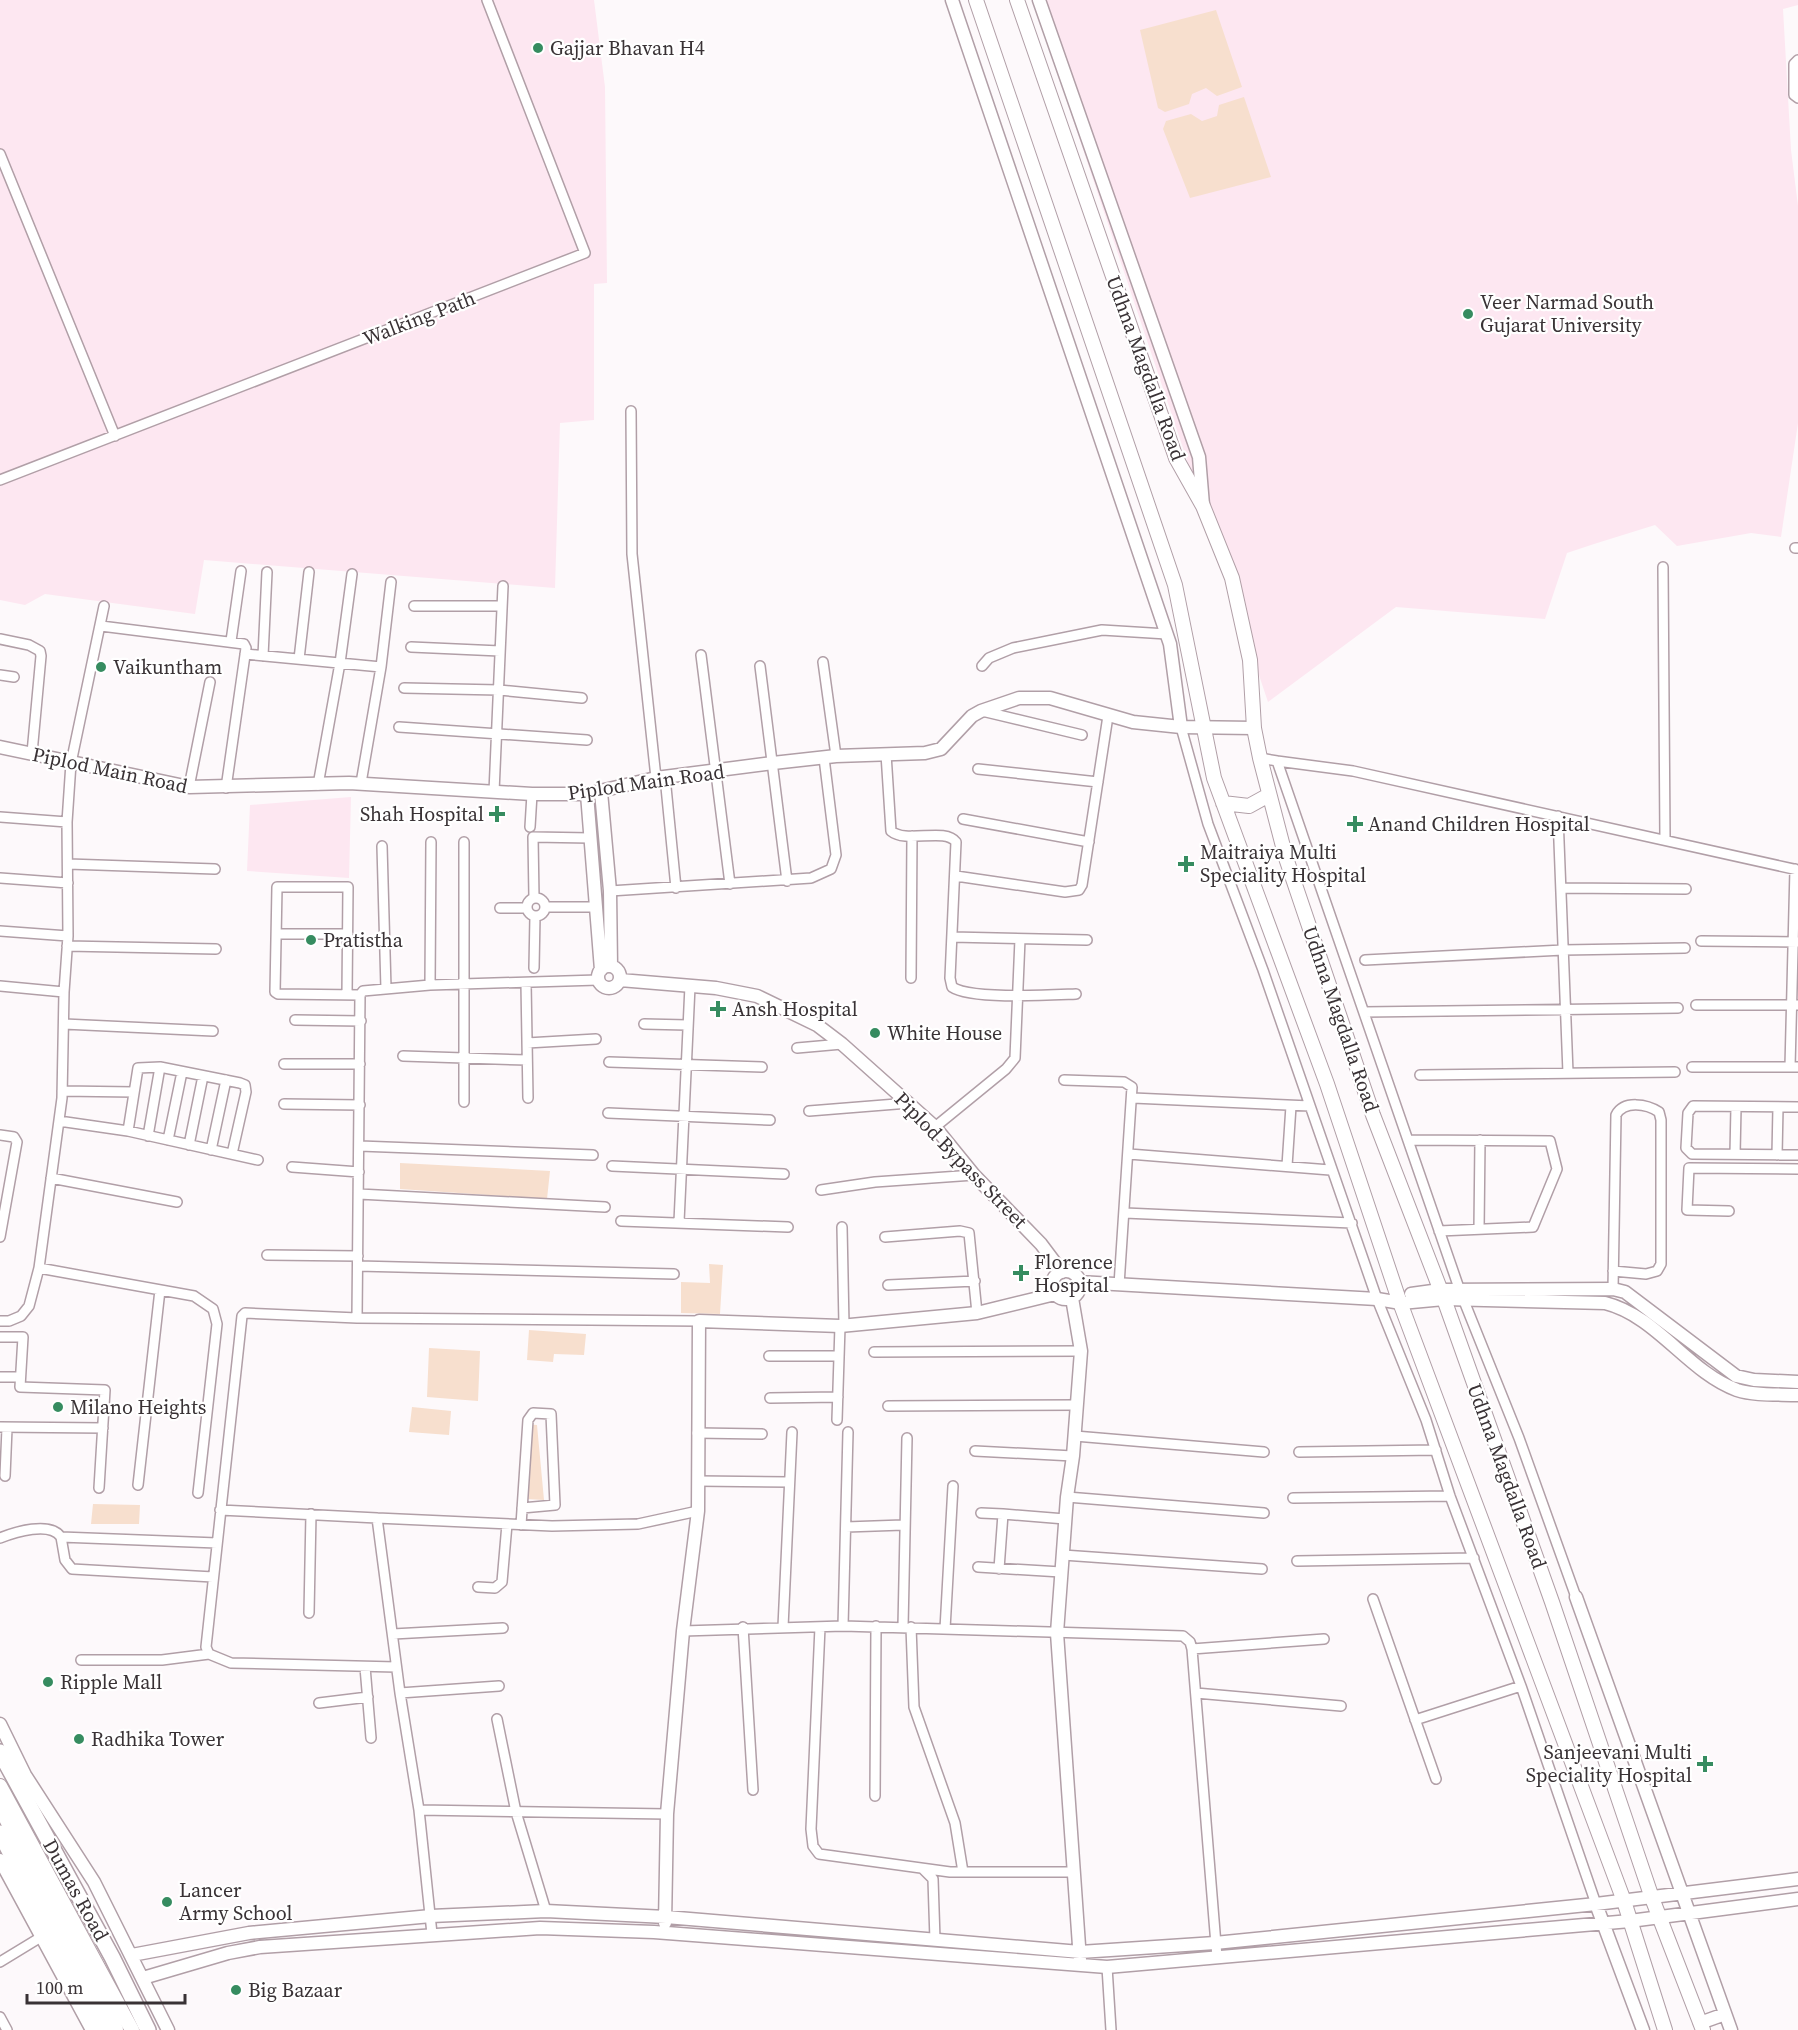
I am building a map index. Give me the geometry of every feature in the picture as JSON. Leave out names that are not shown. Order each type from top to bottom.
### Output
[{"type":"main road","name":"Udhna Magdalla Road","points":[[976,0],[1175,585],[1214,778],[1327,1084],[1399,1300],[1624,1901],[1665,2030]]},
{"type":"main road","name":"Udhna Magdalla Road","points":[[1017,0],[1176,458],[1203,506],[1219,541],[1244,623],[1251,660],[1254,728],[1286,858],[1373,1114],[1442,1294],[1552,1602],[1652,1898],[1701,2026]]},
{"type":"main road","points":[[1223,803],[1249,806],[1269,795]]},
{"type":"main road","name":"Dumas Road","points":[[0,1752],[112,1957],[148,2030]]},
{"type":"main road","points":[[0,1786],[132,2030]]},
{"type":"main road","points":[[0,1807],[116,2030]]},
{"type":"main road","name":"Dumas Road","points":[[0,1833],[102,2030]]},
{"type":"street","name":"Walking Path","points":[[0,480],[585,253],[487,0]]},
{"type":"street","points":[[952,0],[1167,634],[1181,727],[1208,824],[1310,1106],[1330,1170],[1352,1223],[1377,1299],[1436,1450],[1450,1496],[1521,1686],[1596,1904],[1643,2030]]},
{"type":"street","points":[[1039,0],[1199,457],[1203,506]]},
{"type":"street","points":[[1798,60],[1794,64],[1794,95],[1798,98]]},
{"type":"street","points":[[0,154],[61,300],[114,436]]},
{"type":"street","points":[[631,411],[632,554],[676,888]]},
{"type":"street","points":[[1664,567],[1665,839]]},
{"type":"street","points":[[231,641],[241,571]]},
{"type":"street","points":[[263,656],[267,572]]},
{"type":"street","points":[[299,659],[309,573]]},
{"type":"street","points":[[318,785],[340,663],[352,574]]},
{"type":"street","points":[[361,783],[381,667],[391,582]]},
{"type":"street","points":[[494,792],[503,586]]},
{"type":"street","points":[[0,1321],[9,1321],[21,1316],[29,1306],[39,1268],[62,1091],[64,992],[68,941],[67,822],[71,763],[104,606]]},
{"type":"street","points":[[414,606],[502,606]]},
{"type":"street","points":[[101,626],[244,644],[245,654],[226,788]]},
{"type":"street","points":[[982,666],[989,658],[1013,648],[1102,630],[1167,634]]},
{"type":"street","points":[[0,639],[29,645],[40,651],[32,753]]},
{"type":"street","points":[[411,647],[500,651]]},
{"type":"street","points":[[245,654],[381,667]]},
{"type":"street","points":[[701,655],[730,884]]},
{"type":"street","points":[[610,891],[787,881],[818,877],[831,869],[836,846],[823,662]]},
{"type":"street","points":[[760,666],[774,763],[787,881]]},
{"type":"street","points":[[0,675],[14,677]]},
{"type":"street","points":[[189,787],[210,682]]},
{"type":"street","points":[[404,688],[499,690],[582,699]]},
{"type":"street","name":"Piplod Main Road","points":[[0,747],[189,787],[226,788],[361,783],[532,794],[587,794],[661,778],[774,763],[830,757],[925,753],[941,749],[981,711],[1004,701],[1036,697],[1108,716],[1181,727],[1254,728]]},
{"type":"street","points":[[981,711],[1082,735]]},
{"type":"street","points":[[956,876],[1072,892],[1082,885],[1108,716]]},
{"type":"street","points":[[399,727],[587,740]]},
{"type":"street","points":[[886,754],[889,826],[895,834],[954,839],[957,851],[950,978],[952,987],[963,992],[1018,995],[1076,994]]},
{"type":"street","points":[[1260,758],[1353,771],[1797,869],[1794,1067],[1692,1067]]},
{"type":"street","points":[[1277,761],[1462,1296],[1519,1438],[1731,2030]]},
{"type":"street","points":[[978,768],[1098,783]]},
{"type":"street","points":[[601,792],[610,891],[603,972]]},
{"type":"street","points":[[530,827],[532,794]]},
{"type":"street","points":[[587,794],[594,907],[603,972]]},
{"type":"street","points":[[1558,816],[1568,1073]]},
{"type":"street","points":[[0,817],[67,822]]},
{"type":"street","points":[[963,819],[1089,842]]},
{"type":"street","points":[[911,978],[912,836]]},
{"type":"street","points":[[534,898],[533,837],[590,838]]},
{"type":"street","points":[[430,985],[431,842]]},
{"type":"street","points":[[464,842],[464,1102]]},
{"type":"street","points":[[382,846],[386,989]]},
{"type":"street","points":[[68,864],[215,869]]},
{"type":"street","points":[[0,878],[68,883]]},
{"type":"street","points":[[347,995],[348,889],[345,886],[277,886],[276,993],[347,995],[360,995],[368,989],[526,983],[603,972],[620,974],[620,980]]},
{"type":"street","points":[[1561,888],[1686,889]]},
{"type":"street","points":[[534,898],[542,900],[545,907],[543,913],[535,916]]},
{"type":"street","points":[[527,908],[529,902],[534,898]]},
{"type":"street","points":[[545,907],[594,907]]},
{"type":"street","points":[[500,908],[527,908],[535,916],[534,969]]},
{"type":"street","points":[[0,930],[68,941],[216,949]]},
{"type":"street","points":[[276,934],[348,934]]},
{"type":"street","points":[[952,937],[1087,940]]},
{"type":"street","points":[[935,1126],[1012,1064],[1017,1050],[1020,939]]},
{"type":"street","points":[[1701,941],[1796,942]]},
{"type":"street","points":[[1365,960],[1563,950],[1685,948]]},
{"type":"street","name":"Piplod Bypass Street","points":[[603,972],[606,988],[612,988],[620,980],[690,986],[757,996],[790,1010],[842,1044],[935,1126],[974,1175],[1041,1244],[1062,1272]]},
{"type":"street","points":[[526,983],[528,1098]]},
{"type":"street","points":[[0,986],[64,992]]},
{"type":"street","points":[[679,1222],[690,986]]},
{"type":"street","points":[[357,1318],[360,995]]},
{"type":"street","points":[[1696,1005],[1795,1005]]},
{"type":"street","points":[[1364,1012],[1678,1008]]},
{"type":"street","points":[[295,1020],[361,1021]]},
{"type":"street","points":[[64,1024],[213,1031]]},
{"type":"street","points":[[644,1024],[687,1025]]},
{"type":"street","points":[[527,1043],[596,1040]]},
{"type":"street","points":[[797,1048],[842,1044]]},
{"type":"street","points":[[403,1056],[527,1060]]},
{"type":"street","points":[[609,1062],[762,1067]]},
{"type":"street","points":[[284,1064],[360,1064]]},
{"type":"street","points":[[148,1136],[160,1067]]},
{"type":"street","points":[[128,1131],[138,1068],[160,1067],[226,1080],[245,1085],[246,1092],[232,1154]]},
{"type":"street","points":[[168,1140],[183,1072]]},
{"type":"street","points":[[1420,1075],[1675,1072]]},
{"type":"street","points":[[189,1145],[203,1076]]},
{"type":"street","points":[[211,1150],[226,1080]]},
{"type":"street","points":[[1064,1080],[1124,1082],[1132,1087],[1119,1285]]},
{"type":"street","points":[[62,1091],[134,1092]]},
{"type":"street","points":[[1133,1098],[1310,1106]]},
{"type":"street","points":[[809,1111],[909,1103]]},
{"type":"street","points":[[284,1104],[360,1105]]},
{"type":"street","points":[[1613,1289],[1616,1115],[1620,1108],[1626,1105],[1651,1107],[1659,1112],[1661,1120],[1661,1264],[1657,1271],[1646,1274],[1614,1270]]},
{"type":"street","points":[[1287,1166],[1291,1106]]},
{"type":"street","points":[[1735,1154],[1736,1107]]},
{"type":"street","points":[[1777,1155],[1778,1107]]},
{"type":"street","points":[[1798,1107],[1690,1108],[1686,1148],[1692,1154],[1798,1155]]},
{"type":"street","points":[[608,1113],[770,1120]]},
{"type":"street","points":[[59,1121],[128,1131],[258,1160]]},
{"type":"street","points":[[0,1135],[14,1137],[17,1142],[4,1196],[0,1237]]},
{"type":"street","points":[[1408,1140],[1550,1141],[1557,1169],[1533,1227],[1439,1231]]},
{"type":"street","points":[[1479,1229],[1480,1140]]},
{"type":"street","points":[[360,1146],[593,1155]]},
{"type":"street","points":[[1129,1154],[1330,1170]]},
{"type":"street","points":[[612,1166],[784,1174]]},
{"type":"street","points":[[292,1167],[359,1172]]},
{"type":"street","points":[[1729,1211],[1687,1210],[1689,1168],[1798,1169]]},
{"type":"street","points":[[821,1190],[875,1182],[974,1175]]},
{"type":"street","points":[[51,1178],[177,1202]]},
{"type":"street","points":[[359,1194],[604,1207]]},
{"type":"street","points":[[1125,1213],[1352,1223]]},
{"type":"street","points":[[621,1221],[788,1227]]},
{"type":"street","points":[[837,1420],[842,1325],[842,1227]]},
{"type":"street","points":[[885,1237],[960,1231],[969,1233],[976,1313]]},
{"type":"street","points":[[267,1255],[674,1274]]},
{"type":"street","points":[[39,1268],[194,1296],[205,1301],[216,1315],[198,1493]]},
{"type":"street","points":[[1062,1272],[1074,1275],[1079,1282],[1078,1291],[1072,1298],[1062,1299],[1055,1294],[1053,1281],[1062,1272]]},
{"type":"street","points":[[888,1285],[975,1281]]},
{"type":"street","points":[[1079,1282],[1399,1300],[1442,1294],[1612,1304],[1635,1317],[1720,1380],[1738,1390],[1798,1395]]},
{"type":"street","points":[[1462,1296],[1613,1289],[1625,1292],[1736,1376],[1754,1380],[1798,1382]]},
{"type":"street","points":[[138,1485],[160,1290]]},
{"type":"street","points":[[209,1654],[206,1647],[220,1510],[242,1316],[245,1313],[357,1318],[699,1321],[842,1325],[976,1313],[1055,1294]]},
{"type":"street","points":[[1072,1298],[1081,1351],[1057,1633],[1081,1967]]},
{"type":"street","points":[[664,1933],[667,1814],[683,1631],[698,1511],[699,1321]]},
{"type":"street","points":[[0,1337],[23,1338],[20,1387],[105,1390],[99,1488]]},
{"type":"street","points":[[874,1352],[1081,1351]]},
{"type":"street","points":[[769,1356],[839,1356]]},
{"type":"street","points":[[0,1377],[20,1377]]},
{"type":"street","points":[[770,1398],[838,1397]]},
{"type":"street","points":[[888,1406],[1077,1405]]},
{"type":"street","points":[[521,1525],[522,1508],[529,1416],[533,1413],[551,1414],[555,1505],[522,1508]]},
{"type":"street","points":[[5,1476],[3,1428],[103,1428]]},
{"type":"street","points":[[783,1627],[792,1432]]},
{"type":"street","points":[[843,1626],[848,1432]]},
{"type":"street","points":[[697,1433],[762,1434]]},
{"type":"street","points":[[1075,1437],[1264,1452]]},
{"type":"street","points":[[907,1438],[903,1525],[907,1627],[914,1707],[956,1822],[963,1872]]},
{"type":"street","points":[[1299,1452],[1436,1450]]},
{"type":"street","points":[[975,1451],[1073,1456]]},
{"type":"street","points":[[698,1481],[789,1482]]},
{"type":"street","points":[[945,1629],[953,1486]]},
{"type":"street","points":[[1293,1498],[1450,1496]]},
{"type":"street","points":[[1067,1497],[1264,1513]]},
{"type":"street","points":[[220,1510],[521,1525],[638,1524],[698,1511]]},
{"type":"street","points":[[981,1513],[1065,1519]]},
{"type":"street","points":[[309,1613],[310,1514]]},
{"type":"street","points":[[999,1569],[1004,1514]]},
{"type":"street","points":[[377,1518],[396,1667],[419,1810],[432,1934]]},
{"type":"street","points":[[478,1587],[495,1588],[502,1582],[507,1524]]},
{"type":"street","points":[[846,1527],[903,1525]]},
{"type":"street","points":[[0,1538],[25,1531],[49,1529],[61,1536],[217,1543]]},
{"type":"street","points":[[61,1536],[65,1560],[72,1569],[213,1577]]},
{"type":"street","points":[[1063,1555],[1262,1569]]},
{"type":"street","points":[[1297,1561],[1474,1558]]},
{"type":"street","points":[[978,1568],[1061,1572]]},
{"type":"street","points":[[1373,1599],[1436,1779]]},
{"type":"street","points":[[820,1626],[813,1846],[824,1856],[923,1869],[963,1872],[1074,1872]]},
{"type":"street","points":[[683,1631],[743,1627],[876,1626],[1176,1635],[1190,1642],[1217,1957]]},
{"type":"street","points":[[875,1796],[876,1626]]},
{"type":"street","points":[[743,1627],[753,1790]]},
{"type":"street","points":[[393,1634],[503,1628]]},
{"type":"street","points":[[1192,1649],[1324,1640]]},
{"type":"street","points":[[81,1660],[162,1660],[209,1654],[231,1663],[396,1667]]},
{"type":"street","points":[[365,1667],[371,1738]]},
{"type":"street","points":[[400,1693],[499,1686]]},
{"type":"street","points":[[1415,1720],[1521,1686]]},
{"type":"street","points":[[1196,1693],[1341,1706]]},
{"type":"street","points":[[319,1703],[368,1697]]},
{"type":"street","points":[[497,1719],[516,1812],[546,1911]]},
{"type":"street","points":[[0,1724],[25,1775],[94,1882],[168,2030]]},
{"type":"street","points":[[419,1810],[667,1814]]},
{"type":"street","points":[[0,1860],[92,2030]]},
{"type":"street","points":[[923,1869],[933,1879],[935,1940]]},
{"type":"street","points":[[132,1955],[239,1934],[430,1916],[546,1911],[666,1917],[1080,1952],[1215,1943],[1652,1898],[1798,1879]]},
{"type":"street","points":[[143,1978],[228,1953],[260,1947],[540,1928],[664,1933],[1081,1967],[1107,1967],[1630,1921],[1798,1899]]},
{"type":"street","points":[[0,1962],[41,1937]]},
{"type":"street","points":[[1107,1967],[1111,2030]]},
{"type":"street","points":[[1701,2026],[1725,2014]]},
{"type":"street","points":[[0,2017],[7,2030]]},
{"type":"shaded area","points":[[0,0],[594,0],[605,87],[607,283],[594,284],[594,420],[560,423],[555,588],[204,560],[195,614],[45,594],[25,605],[0,600]]},
{"type":"shaded area","name":"Veer Narmad South Gujarat University","points":[[1033,0],[1798,0],[1798,5],[1783,9],[1791,150],[1798,206],[1798,423],[1781,537],[1751,533],[1677,546],[1655,525],[1567,553],[1545,619],[1396,607],[1268,702]]},
{"type":"shaded area","points":[[1216,10],[1242,87],[1217,96],[1206,88],[1192,94],[1189,104],[1165,112],[1158,108],[1140,30]]},
{"type":"shaded area","points":[[1244,97],[1271,177],[1190,198],[1163,129],[1166,121],[1191,114],[1202,121],[1217,116],[1219,105]]},
{"type":"shaded area","points":[[351,797],[349,878],[247,871],[250,805]]},
{"type":"shaded area","points":[[400,1163],[550,1171],[547,1199],[400,1189]]},
{"type":"shaded area","points":[[709,1264],[723,1265],[720,1314],[681,1313],[681,1282],[710,1283]]},
{"type":"shaded area","points":[[529,1330],[586,1334],[584,1355],[554,1354],[553,1362],[527,1360]]},
{"type":"shaded area","points":[[429,1348],[480,1351],[478,1401],[427,1397]]},
{"type":"shaded area","points":[[412,1407],[451,1411],[449,1435],[409,1432]]},
{"type":"shaded area","points":[[524,1424],[537,1425],[544,1500],[526,1499]]},
{"type":"shaded area","points":[[93,1504],[140,1505],[139,1524],[91,1524]]},
{"type":"place","name":"Gajjar Bhavan H4","points":[[538,48]]},
{"type":"place","name":"Veer Narmad South Gujarat University","points":[[1468,314]]},
{"type":"place","name":"Vaikuntham","points":[[101,667]]},
{"type":"place","name":"Shah Hospital","points":[[497,814]]},
{"type":"place","name":"Anand Children Hospital","points":[[1355,824]]},
{"type":"place","name":"Maitraiya Multi Speciality Hospital","points":[[1186,864]]},
{"type":"place","name":"Pratistha","points":[[311,940]]},
{"type":"place","name":"Ansh Hospital","points":[[718,1009]]},
{"type":"place","name":"White House","points":[[875,1033]]},
{"type":"place","name":"Florence Hospital","points":[[1021,1273]]},
{"type":"place","name":"Milano Heights","points":[[58,1407]]},
{"type":"place","name":"Ripple Mall","points":[[48,1682]]},
{"type":"place","name":"Radhika Tower","points":[[79,1739]]},
{"type":"place","name":"Sanjeevani Multi Speciality Hospital","points":[[1705,1764]]},
{"type":"place","name":"Lancer Army School","points":[[167,1902]]},
{"type":"place","name":"Big Bazaar","points":[[236,1990]]}]
